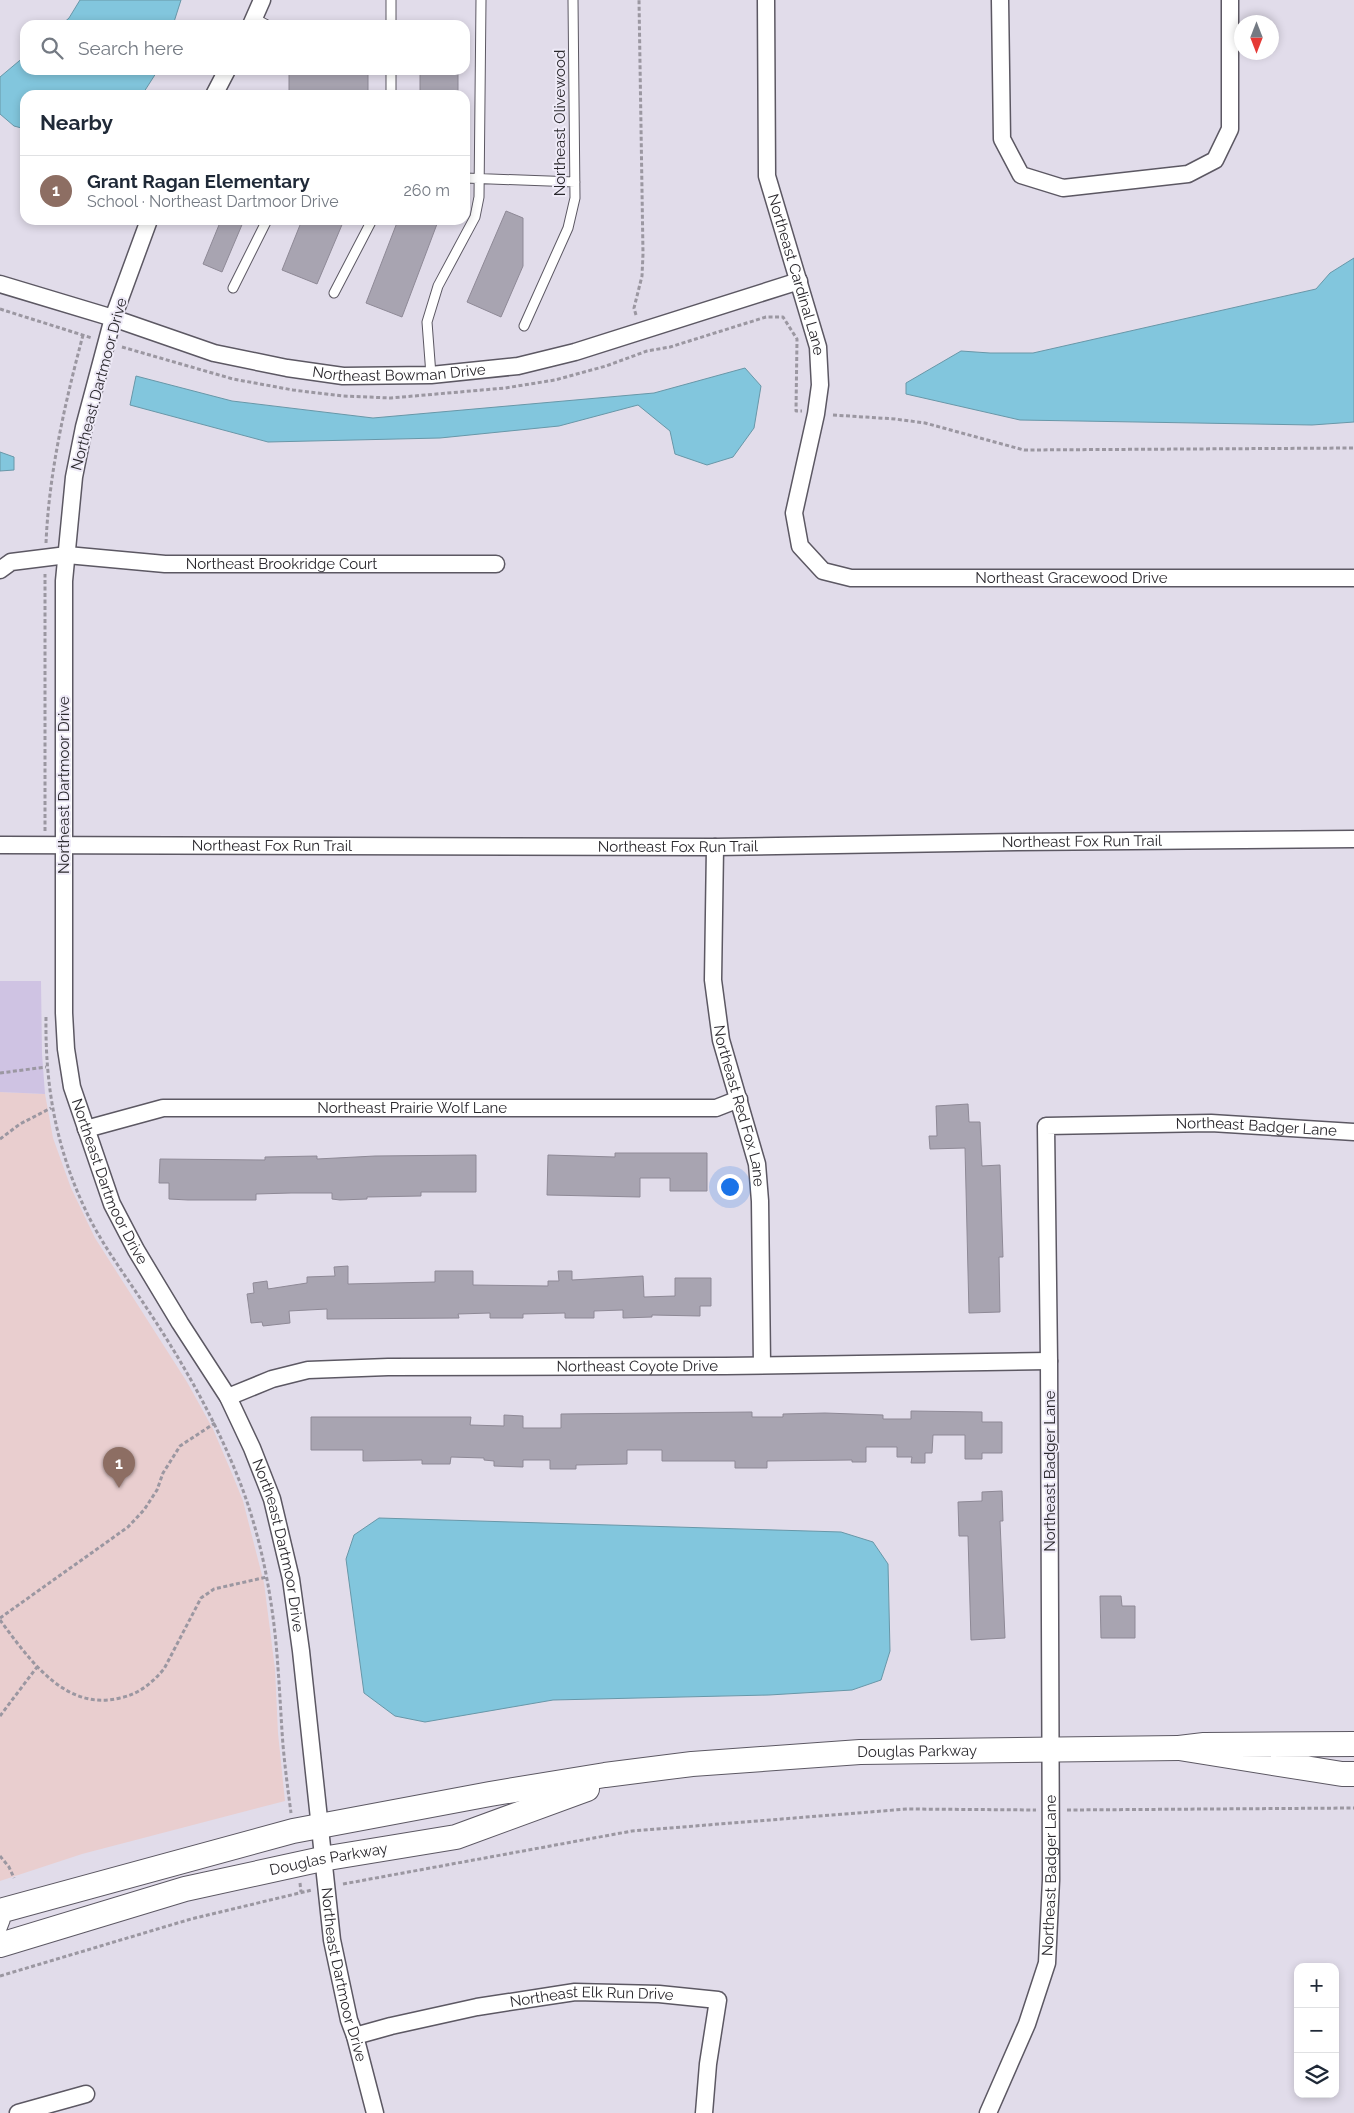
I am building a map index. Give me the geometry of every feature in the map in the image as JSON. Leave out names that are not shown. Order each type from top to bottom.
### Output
[{"type":"street","points":[[258,20],[262,0]]},
{"type":"street","name":"Northeast Cardinal Lane","points":[[766,0],[767,176],[818,347],[820,385],[816,414],[794,513],[800,546]]},
{"type":"street","points":[[1000,0],[1002,138],[1021,175],[1063,188],[1188,174],[1215,160],[1230,129],[1230,0]]},
{"type":"street","points":[[217,90],[224,75]]},
{"type":"street","name":"Northeast Dartmoor Drive","points":[[147,225],[113,318],[84,427],[78,460],[64,581],[64,1013],[66,1049],[72,1087],[112,1204],[136,1250],[228,1397],[252,1448],[272,1499],[291,1579],[302,1651],[322,1859],[332,1940],[349,2020],[376,2113]]},
{"type":"street","name":"Northeast Bowman Drive","points":[[0,284],[113,318],[214,354],[342,376],[431,375],[518,366],[575,352],[799,281]]},
{"type":"street","name":"Northeast Gracewood Drive","points":[[800,546],[823,571],[851,578],[1354,578]]},
{"type":"street","name":"Northeast Brookridge Court","points":[[0,570],[11,562],[67,555],[165,564],[496,564]]},
{"type":"street","name":"Northeast Fox Run Trail","points":[[0,845],[715,848],[1007,842],[1354,839]]},
{"type":"street","name":"Northeast Red Fox Lane","points":[[715,848],[713,980],[721,1040],[758,1173],[762,1365]]},
{"type":"street","name":"Northeast Prairie Wolf Lane","points":[[86,1129],[163,1108],[716,1108],[739,1100]]},
{"type":"street","name":"Northeast Badger Lane","points":[[988,2113],[1027,2024],[1047,1963],[1051,1880],[1051,1750],[1046,1126],[1211,1123],[1354,1132]]},
{"type":"street","name":"Northeast Coyote Drive","points":[[228,1397],[272,1379],[308,1370],[388,1367],[1049,1361]]},
{"type":"street","name":"Douglas Parkway","points":[[1,1908],[319,1825],[605,1774],[692,1764],[860,1752],[1179,1748],[1204,1744],[1354,1744]]},
{"type":"street","name":"Douglas Parkway","points":[[1179,1748],[1342,1774],[1354,1774]]},
{"type":"street","name":"Douglas Parkway","points":[[0,1945],[185,1889],[322,1859],[456,1837],[574,1793],[656,1768]]},
{"type":"street","name":"Northeast Elk Run Drive","points":[[355,2036],[477,2007],[576,1992],[659,1994],[718,2000],[708,2064],[704,2113]]},
{"type":"street","points":[[18,2113],[86,2094]]},
{"type":"lane","points":[[391,0],[391,20]]},
{"type":"lane","points":[[431,375],[427,322],[438,286],[475,217],[480,179],[481,0]]},
{"type":"lane","name":"Northeast Olivewood","points":[[524,326],[568,228],[575,198],[573,0]]},
{"type":"lane","points":[[391,75],[391,90]]},
{"type":"lane","points":[[470,178],[575,182]]},
{"type":"lane","points":[[233,288],[264,225]]},
{"type":"lane","points":[[334,294],[369,225]]},
{"type":"lane","points":[[0,1934],[5,1921],[1,1908]]},
{"type":"path","points":[[639,0],[643,254],[642,276],[634,308],[647,350]]},
{"type":"path","points":[[783,317],[797,339],[796,410]]},
{"type":"path","points":[[816,414],[895,419],[924,423],[1024,450],[1354,448]]},
{"type":"path","points":[[0,1073],[46,1067]]},
{"type":"path","points":[[0,1139],[20,1124],[51,1108]]},
{"type":"path","points":[[215,1423],[180,1446],[166,1467],[156,1490],[144,1510],[128,1527],[0,1619],[37,1667],[53,1682],[71,1694],[89,1700],[108,1701],[130,1696],[145,1688],[164,1669],[201,1598],[214,1589],[267,1577]]},
{"type":"path","points":[[0,1716],[37,1667]]},
{"type":"path","points":[[0,1976],[191,1919],[326,1887],[632,1831],[907,1809],[1354,1808]]},
{"type":"path","points":[[0,1856],[9,1867],[14,1878]]},
{"type":"shaded area","points":[[0,981],[41,981],[42,1054],[45,1094],[0,1092]]},
{"type":"shaded area","points":[[0,1092],[45,1094],[53,1138],[71,1188],[95,1238],[187,1382],[213,1429],[233,1476],[243,1501],[264,1583],[275,1669],[278,1733],[285,1801],[82,1854],[0,1881]]},
{"type":"water","points":[[80,0],[181,0],[175,20],[67,20]]},
{"type":"water","points":[[20,60],[20,75],[155,75],[145,90],[20,90],[20,128],[14,126],[0,114],[0,77]]},
{"type":"water","points":[[1354,258],[1354,422],[1312,425],[1020,420],[906,394],[906,383],[961,351],[1033,353],[1316,289],[1330,273]]},
{"type":"water","points":[[745,368],[761,386],[754,428],[733,457],[707,465],[675,454],[670,431],[638,405],[559,426],[440,438],[268,442],[130,405],[136,376],[232,401],[373,418],[654,393]]},
{"type":"water","points":[[0,452],[14,457],[14,470],[0,471]]},
{"type":"water","points":[[379,1518],[841,1532],[873,1542],[888,1564],[890,1651],[881,1680],[852,1690],[769,1695],[553,1700],[425,1722],[395,1716],[364,1693],[346,1559],[354,1535]]},
{"type":"building","points":[[289,75],[368,75],[368,90],[289,90]]},
{"type":"building","points":[[420,75],[458,75],[458,90],[420,90]]},
{"type":"building","points":[[506,211],[523,218],[523,266],[501,317],[467,302]]},
{"type":"building","points":[[219,225],[242,225],[222,272],[203,264]]},
{"type":"building","points":[[300,225],[342,225],[317,284],[282,270]]},
{"type":"building","points":[[396,225],[437,225],[402,317],[366,303]]},
{"type":"building","points":[[968,1104],[969,1122],[980,1122],[982,1166],[1000,1165],[1003,1257],[999,1257],[1000,1312],[969,1313],[965,1148],[930,1149],[929,1136],[937,1136],[936,1106]]},
{"type":"building","points":[[615,1153],[707,1153],[707,1191],[670,1191],[670,1178],[640,1178],[640,1197],[547,1195],[548,1155],[615,1157]]},
{"type":"building","points":[[476,1155],[476,1192],[421,1192],[421,1196],[367,1197],[367,1199],[340,1200],[332,1199],[332,1193],[291,1193],[256,1194],[256,1200],[188,1200],[169,1199],[169,1183],[159,1183],[160,1159],[265,1160],[265,1157],[317,1156],[317,1159],[375,1156]]},
{"type":"building","points":[[348,1266],[348,1284],[435,1282],[435,1271],[473,1271],[473,1285],[548,1286],[548,1281],[559,1281],[558,1271],[572,1271],[572,1280],[643,1276],[644,1297],[675,1296],[675,1278],[711,1278],[711,1306],[700,1306],[700,1316],[652,1315],[652,1317],[623,1318],[623,1310],[594,1311],[594,1318],[565,1318],[565,1313],[523,1314],[523,1318],[490,1318],[490,1313],[458,1314],[459,1318],[327,1319],[327,1309],[289,1311],[290,1323],[263,1326],[262,1322],[251,1323],[247,1294],[254,1293],[253,1283],[267,1281],[268,1289],[307,1283],[307,1277],[335,1276],[334,1267]]},
{"type":"building","points":[[911,1411],[982,1412],[982,1422],[1002,1422],[1002,1453],[982,1453],[982,1459],[965,1459],[965,1435],[933,1435],[932,1453],[925,1453],[925,1463],[911,1463],[912,1457],[897,1457],[897,1447],[866,1447],[866,1462],[852,1462],[852,1460],[767,1461],[767,1468],[735,1468],[735,1461],[662,1461],[662,1450],[627,1450],[627,1464],[576,1465],[576,1469],[550,1469],[550,1460],[523,1460],[523,1467],[494,1466],[494,1461],[484,1460],[484,1458],[451,1457],[450,1464],[422,1464],[422,1460],[363,1461],[363,1450],[311,1450],[311,1417],[471,1417],[470,1425],[504,1426],[504,1415],[523,1416],[523,1428],[561,1428],[561,1414],[752,1412],[752,1417],[783,1417],[783,1414],[825,1413],[883,1415],[883,1419],[911,1419]]},
{"type":"building","points":[[1002,1491],[1003,1521],[1000,1521],[1005,1638],[971,1640],[968,1536],[959,1536],[958,1502],[982,1501],[982,1492]]},
{"type":"building","points":[[1100,1596],[1121,1596],[1122,1606],[1135,1606],[1135,1638],[1101,1638]]},
{"type":"place","name":"Grant Ragan Elementary","points":[[119,1488]]}]
